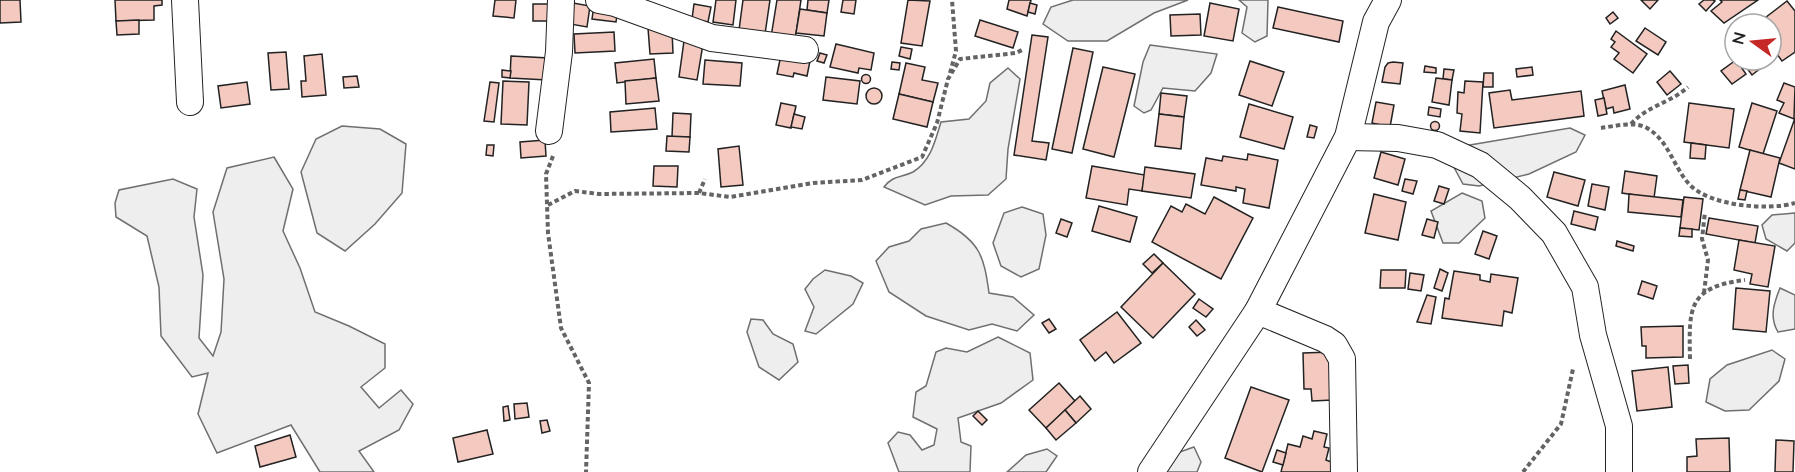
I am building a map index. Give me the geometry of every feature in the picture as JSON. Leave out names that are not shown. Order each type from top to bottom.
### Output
[{"type":"street","points":[[185,0],[190,102]]},
{"type":"street","points":[[549,131],[559,52],[561,0]]},
{"type":"street","points":[[599,0],[615,3],[712,38],[806,50]]},
{"type":"street","points":[[1151,472],[1258,311],[1348,137],[1376,22],[1388,0]]},
{"type":"street","points":[[1348,137],[1398,138],[1437,145],[1448,150],[1480,165],[1520,198],[1554,233],[1585,287],[1593,335],[1620,426],[1619,472]]},
{"type":"street","points":[[1258,311],[1325,339],[1334,345],[1341,359],[1344,472]]},
{"type":"path","points":[[548,205],[575,191],[599,194],[699,193],[730,197],[813,183],[862,180],[922,157],[937,123],[956,51],[952,0]]},
{"type":"path","points":[[948,80],[960,59],[1016,53],[1022,50]]},
{"type":"path","points":[[1630,124],[1643,111],[1676,99],[1688,87]]},
{"type":"path","points":[[1601,128],[1630,124],[1646,127],[1663,141],[1688,183],[1699,192],[1721,202],[1782,207],[1795,203]]},
{"type":"path","points":[[549,131],[553,141],[553,159],[546,174],[548,233],[561,328],[589,382],[586,472]]},
{"type":"path","points":[[699,193],[705,179]]},
{"type":"path","points":[[1690,359],[1689,315],[1703,294],[1708,260],[1702,239],[1705,212]]},
{"type":"path","points":[[1703,294],[1723,283],[1745,280]]},
{"type":"path","points":[[1523,472],[1561,424],[1573,370],[1573,360]]},
{"type":"shaded area","points":[[1073,0],[1188,0],[1154,13],[1107,41],[1068,41],[1043,24],[1051,7]]},
{"type":"shaded area","points":[[1239,0],[1268,0],[1267,36],[1255,42],[1242,33],[1247,7]]},
{"type":"shaded area","points":[[1150,45],[1217,54],[1211,73],[1195,91],[1163,88],[1151,110],[1144,113],[1134,106],[1143,62]]},
{"type":"shaded area","points":[[1008,68],[1020,79],[1008,149],[1006,179],[988,195],[951,196],[925,205],[884,187],[894,179],[913,172],[919,167],[931,150],[941,122],[969,119],[986,101],[990,83]]},
{"type":"shaded area","points":[[342,126],[380,129],[406,144],[402,193],[375,224],[345,251],[317,233],[301,172],[316,139]]},
{"type":"shaded area","points":[[1570,128],[1585,135],[1576,152],[1529,174],[1479,186],[1463,184],[1450,160],[1464,146]]},
{"type":"shaded area","points":[[274,157],[293,189],[283,231],[300,268],[315,312],[385,344],[385,368],[361,387],[379,408],[401,390],[413,404],[399,430],[359,451],[374,472],[320,472],[291,425],[217,453],[198,414],[208,373],[192,377],[161,336],[159,287],[147,236],[116,217],[115,203],[119,190],[173,179],[197,189],[194,217],[203,275],[199,338],[213,356],[221,332],[224,279],[213,212],[227,168]]},
{"type":"shaded area","points":[[1462,193],[1482,201],[1485,218],[1459,243],[1443,243],[1431,211]]},
{"type":"shaded area","points":[[1022,207],[1043,214],[1046,235],[1039,269],[1021,277],[1001,266],[993,243],[1004,213]]},
{"type":"shaded area","points":[[1795,213],[1795,243],[1787,251],[1766,239],[1762,225],[1772,215]]},
{"type":"shaded area","points":[[946,223],[966,237],[978,251],[985,269],[989,293],[1013,297],[1034,315],[1017,331],[992,324],[969,330],[926,316],[889,292],[876,261],[889,247],[909,241],[921,229]]},
{"type":"shaded area","points":[[825,270],[851,276],[863,283],[853,304],[816,334],[805,331],[814,307],[805,289]]},
{"type":"shaded area","points":[[1780,288],[1795,295],[1795,329],[1778,332],[1773,315]]},
{"type":"shaded area","points":[[751,319],[763,320],[773,334],[793,344],[798,362],[779,380],[759,367],[747,332]]},
{"type":"shaded area","points":[[998,337],[1030,353],[1033,380],[1001,403],[958,418],[961,442],[971,446],[970,472],[899,472],[888,443],[898,432],[910,435],[922,450],[934,445],[937,429],[913,417],[916,392],[926,386],[936,352],[946,348],[967,352]]},
{"type":"shaded area","points":[[1772,350],[1785,359],[1779,381],[1749,410],[1725,411],[1706,402],[1710,379],[1727,365]]},
{"type":"shaded area","points":[[1194,447],[1201,462],[1197,472],[1162,472],[1171,455]]},
{"type":"shaded area","points":[[1047,449],[1057,456],[1046,472],[1007,472],[1026,455]]},
{"type":"building","points":[[0,0],[20,0],[21,22],[0,23]]},
{"type":"building","points":[[115,0],[162,0],[162,5],[154,6],[154,20],[116,21]]},
{"type":"building","points":[[495,0],[516,0],[514,18],[493,16]]},
{"type":"building","points":[[716,0],[736,0],[733,25],[713,22]]},
{"type":"building","points":[[743,0],[770,0],[765,34],[739,30]]},
{"type":"building","points":[[777,0],[801,0],[795,40],[771,37]]},
{"type":"building","points":[[808,0],[829,0],[827,13],[807,10]]},
{"type":"building","points":[[843,0],[856,0],[854,14],[841,12]]},
{"type":"building","points":[[908,0],[930,1],[922,46],[901,43]]},
{"type":"building","points":[[1009,0],[1031,0],[1027,16],[1007,9]]},
{"type":"building","points":[[1641,0],[1658,0],[1650,9]]},
{"type":"building","points":[[1704,0],[1715,1],[1706,11],[1699,4]]},
{"type":"building","points":[[1720,0],[1758,0],[1740,12],[1723,12],[1723,22],[1711,11],[1722,2]]},
{"type":"building","points":[[1787,1],[1795,11],[1795,52],[1783,60],[1783,12],[1773,12]]},
{"type":"building","points":[[573,3],[590,6],[587,27],[570,24]]},
{"type":"building","points":[[1030,3],[1037,5],[1035,14],[1028,12]]},
{"type":"building","points":[[1210,3],[1239,9],[1233,41],[1204,36]]},
{"type":"building","points":[[533,4],[554,4],[553,21],[533,21]]},
{"type":"building","points":[[694,4],[711,7],[708,22],[692,19]]},
{"type":"building","points":[[594,5],[618,8],[616,22],[592,19]]},
{"type":"building","points":[[1278,7],[1343,21],[1339,42],[1273,28]]},
{"type":"building","points":[[800,9],[827,13],[824,36],[796,33]]},
{"type":"building","points":[[1613,12],[1618,18],[1610,24],[1606,18]]},
{"type":"building","points":[[1200,14],[1201,35],[1171,36],[1170,15]]},
{"type":"building","points":[[139,20],[139,34],[117,35],[116,21]]},
{"type":"building","points":[[980,20],[1018,32],[1013,48],[975,36]]},
{"type":"building","points":[[648,28],[672,31],[673,53],[650,54]]},
{"type":"building","points":[[1645,28],[1666,42],[1658,55],[1636,41]]},
{"type":"building","points":[[1616,31],[1647,54],[1633,73],[1614,59],[1619,53],[1611,47],[1615,42],[1611,39]]},
{"type":"building","points":[[614,32],[615,51],[575,53],[574,34]]},
{"type":"building","points":[[1032,35],[1048,37],[1032,141],[1049,143],[1046,160],[1014,155]]},
{"type":"building","points":[[684,41],[703,44],[697,80],[679,77]]},
{"type":"building","points":[[836,44],[874,53],[871,70],[859,68],[858,73],[830,67]]},
{"type":"building","points":[[901,47],[912,49],[910,59],[899,56]]},
{"type":"building","points":[[1073,48],[1093,52],[1072,153],[1052,149]]},
{"type":"building","points":[[286,52],[289,89],[271,90],[268,53]]},
{"type":"building","points":[[820,53],[827,55],[824,63],[817,61]]},
{"type":"building","points":[[322,54],[326,95],[302,97],[301,81],[306,81],[304,56]]},
{"type":"building","points":[[781,55],[810,61],[807,76],[794,73],[793,77],[777,74]]},
{"type":"building","points":[[511,56],[549,58],[547,80],[510,78]]},
{"type":"building","points":[[654,59],[656,78],[617,83],[615,63]]},
{"type":"building","points":[[705,60],[742,63],[740,86],[703,84]]},
{"type":"building","points":[[1250,61],[1284,72],[1272,106],[1239,95]]},
{"type":"building","points":[[892,62],[900,63],[899,70],[891,69]]},
{"type":"building","points":[[906,63],[925,67],[922,80],[938,83],[933,102],[899,94]]},
{"type":"building","points":[[1388,63],[1403,63],[1400,84],[1382,82],[1385,67]]},
{"type":"building","points":[[1425,66],[1436,68],[1436,73],[1424,72]]},
{"type":"building","points":[[1103,67],[1135,74],[1114,157],[1083,149]]},
{"type":"building","points":[[1532,67],[1533,75],[1517,77],[1516,69]]},
{"type":"building","points":[[1444,69],[1454,70],[1452,80],[1443,79]]},
{"type":"building","points":[[502,70],[511,71],[510,78],[502,77]]},
{"type":"building","points":[[1670,71],[1681,84],[1667,95],[1657,82]]},
{"type":"building","points":[[1721,71],[1745,72],[1746,74],[1732,84]]},
{"type":"building","points":[[1484,73],[1493,73],[1493,87],[1483,87]]},
{"type":"building","points":[[866,74],[871,79],[866,84],[861,79]]},
{"type":"building","points":[[357,76],[359,87],[344,88],[343,77]]},
{"type":"building","points":[[826,77],[860,81],[857,104],[823,100]]},
{"type":"building","points":[[656,78],[659,101],[626,104],[625,81]]},
{"type":"building","points":[[1436,78],[1452,80],[1449,105],[1432,102]]},
{"type":"building","points":[[503,81],[529,82],[527,125],[501,124]]},
{"type":"building","points":[[1465,81],[1483,82],[1480,133],[1460,131],[1462,114],[1457,113],[1458,92],[1464,93]]},
{"type":"building","points":[[247,82],[250,104],[221,108],[218,86]]},
{"type":"building","points":[[490,82],[499,83],[494,122],[484,121]]},
{"type":"building","points":[[1784,83],[1795,87],[1794,119],[1779,113],[1784,103],[1777,100]]},
{"type":"building","points":[[1625,85],[1630,109],[1614,113],[1613,107],[1606,109],[1602,91]]},
{"type":"building","points":[[874,88],[882,96],[874,104],[866,96]]},
{"type":"building","points":[[1510,90],[1512,100],[1581,91],[1584,116],[1494,128],[1489,93]]},
{"type":"building","points":[[1161,93],[1187,96],[1184,117],[1159,114]]},
{"type":"building","points":[[899,94],[933,102],[927,127],[893,119]]},
{"type":"building","points":[[1604,98],[1607,114],[1598,116],[1595,100]]},
{"type":"building","points":[[1376,102],[1394,105],[1390,127],[1372,123]]},
{"type":"building","points":[[781,103],[796,106],[791,128],[776,125]]},
{"type":"building","points":[[1689,103],[1734,109],[1729,148],[1684,142]]},
{"type":"building","points":[[1752,103],[1777,111],[1763,154],[1739,147]]},
{"type":"building","points":[[1249,104],[1293,117],[1284,149],[1240,137]]},
{"type":"building","points":[[1429,107],[1441,109],[1440,117],[1428,115]]},
{"type":"building","points":[[655,108],[657,129],[611,132],[610,112]]},
{"type":"building","points":[[673,113],[691,114],[690,137],[672,137]]},
{"type":"building","points":[[794,114],[805,117],[802,129],[791,127]]},
{"type":"building","points":[[1159,114],[1184,117],[1181,149],[1155,146]]},
{"type":"building","points":[[1795,118],[1795,169],[1779,163]]},
{"type":"building","points":[[1435,122],[1439,126],[1435,130],[1431,126]]},
{"type":"building","points":[[1310,125],[1317,127],[1314,138],[1307,137]]},
{"type":"building","points":[[667,136],[690,137],[689,152],[666,151]]},
{"type":"building","points":[[545,140],[546,156],[521,158],[520,142]]},
{"type":"building","points":[[1691,143],[1706,145],[1705,159],[1690,158]]},
{"type":"building","points":[[487,145],[494,145],[493,156],[486,155]]},
{"type":"building","points":[[739,146],[743,185],[721,187],[718,149]]},
{"type":"building","points":[[1750,150],[1780,158],[1771,197],[1740,190]]},
{"type":"building","points":[[1381,152],[1405,159],[1398,185],[1374,178]]},
{"type":"building","points":[[1248,154],[1278,160],[1269,208],[1243,203],[1245,189],[1236,187],[1236,191],[1201,185],[1206,158],[1222,161],[1223,156],[1247,160]]},
{"type":"building","points":[[654,166],[678,166],[677,187],[653,186]]},
{"type":"building","points":[[1092,166],[1145,175],[1142,191],[1129,189],[1127,205],[1086,198]]},
{"type":"building","points":[[1145,167],[1195,174],[1191,198],[1142,191]]},
{"type":"building","points":[[1625,171],[1657,176],[1654,198],[1622,193]]},
{"type":"building","points":[[1554,172],[1585,180],[1578,206],[1547,197]]},
{"type":"building","points":[[1405,179],[1417,181],[1413,194],[1402,191]]},
{"type":"building","points":[[1592,184],[1609,187],[1605,210],[1588,206]]},
{"type":"building","points":[[1439,186],[1449,189],[1444,204],[1434,201]]},
{"type":"building","points":[[1740,190],[1747,191],[1745,200],[1738,199]]},
{"type":"building","points":[[1374,194],[1406,202],[1398,240],[1365,233]]},
{"type":"building","points":[[1629,194],[1683,200],[1681,217],[1628,212]]},
{"type":"building","points":[[1214,197],[1253,218],[1221,279],[1152,242],[1171,206],[1182,212],[1186,204],[1205,214]]},
{"type":"building","points":[[1684,197],[1703,199],[1699,230],[1680,228]]},
{"type":"building","points":[[1099,206],[1137,217],[1130,242],[1092,231]]},
{"type":"building","points":[[1574,211],[1598,217],[1595,230],[1571,224]]},
{"type":"building","points":[[1709,218],[1758,226],[1755,243],[1706,234]]},
{"type":"building","points":[[1061,219],[1072,223],[1067,237],[1056,233]]},
{"type":"building","points":[[1427,219],[1438,222],[1434,238],[1422,235]]},
{"type":"building","points":[[1680,228],[1692,229],[1692,237],[1679,236]]},
{"type":"building","points":[[1483,231],[1497,236],[1489,259],[1475,254]]},
{"type":"building","points":[[1739,240],[1775,246],[1768,287],[1750,284],[1752,274],[1734,270]]},
{"type":"building","points":[[1617,241],[1634,246],[1633,251],[1616,246]]},
{"type":"building","points":[[1154,254],[1163,263],[1152,273],[1143,264]]},
{"type":"building","points":[[1163,263],[1195,294],[1153,338],[1121,307]]},
{"type":"building","points":[[1440,269],[1448,273],[1442,291],[1434,288]]},
{"type":"building","points":[[1381,270],[1406,270],[1405,288],[1380,288]]},
{"type":"building","points":[[1454,271],[1480,275],[1480,280],[1490,282],[1491,274],[1518,278],[1512,313],[1504,311],[1502,326],[1442,318],[1445,298],[1449,299]]},
{"type":"building","points":[[1410,273],[1424,275],[1421,291],[1408,289]]},
{"type":"building","points":[[1642,281],[1657,286],[1653,299],[1638,294]]},
{"type":"building","points":[[1736,288],[1770,291],[1766,332],[1733,329]]},
{"type":"building","points":[[1427,295],[1436,297],[1431,324],[1417,322]]},
{"type":"building","points":[[1199,299],[1213,309],[1206,317],[1193,308]]},
{"type":"building","points":[[1117,312],[1141,343],[1114,363],[1106,352],[1095,361],[1080,340]]},
{"type":"building","points":[[1049,319],[1056,329],[1049,333],[1042,323]]},
{"type":"building","points":[[1196,320],[1205,330],[1197,336],[1189,327]]},
{"type":"building","points":[[1683,326],[1683,357],[1646,358],[1646,346],[1642,346],[1641,327]]},
{"type":"building","points":[[1331,352],[1333,400],[1312,401],[1311,389],[1304,389],[1303,353]]},
{"type":"building","points":[[1688,365],[1689,383],[1675,384],[1673,366]]},
{"type":"building","points":[[1668,367],[1672,407],[1637,411],[1632,371]]},
{"type":"building","points":[[1059,383],[1075,401],[1046,428],[1029,410]]},
{"type":"building","points":[[1251,387],[1289,400],[1262,472],[1225,458]]},
{"type":"building","points":[[1080,396],[1091,409],[1076,423],[1065,410]]},
{"type":"building","points":[[527,403],[529,417],[515,419],[514,404]]},
{"type":"building","points":[[508,406],[510,420],[504,421],[503,407]]},
{"type":"building","points":[[1065,410],[1076,423],[1056,440],[1046,428]]},
{"type":"building","points":[[978,411],[987,420],[982,425],[973,416]]},
{"type":"building","points":[[547,420],[550,431],[542,433],[540,421]]},
{"type":"building","points":[[487,430],[493,454],[458,462],[453,438]]},
{"type":"building","points":[[1314,431],[1327,434],[1324,447],[1329,448],[1326,460],[1334,463],[1331,472],[1281,472],[1288,444],[1300,447],[1303,436],[1312,439]]},
{"type":"building","points":[[290,435],[296,457],[260,467],[255,446]]},
{"type":"building","points":[[1729,438],[1730,472],[1687,472],[1687,457],[1697,456],[1696,439]]},
{"type":"building","points":[[1776,440],[1794,441],[1793,472],[1775,472]]},
{"type":"building","points":[[1277,450],[1286,453],[1283,465],[1273,462]]}]
